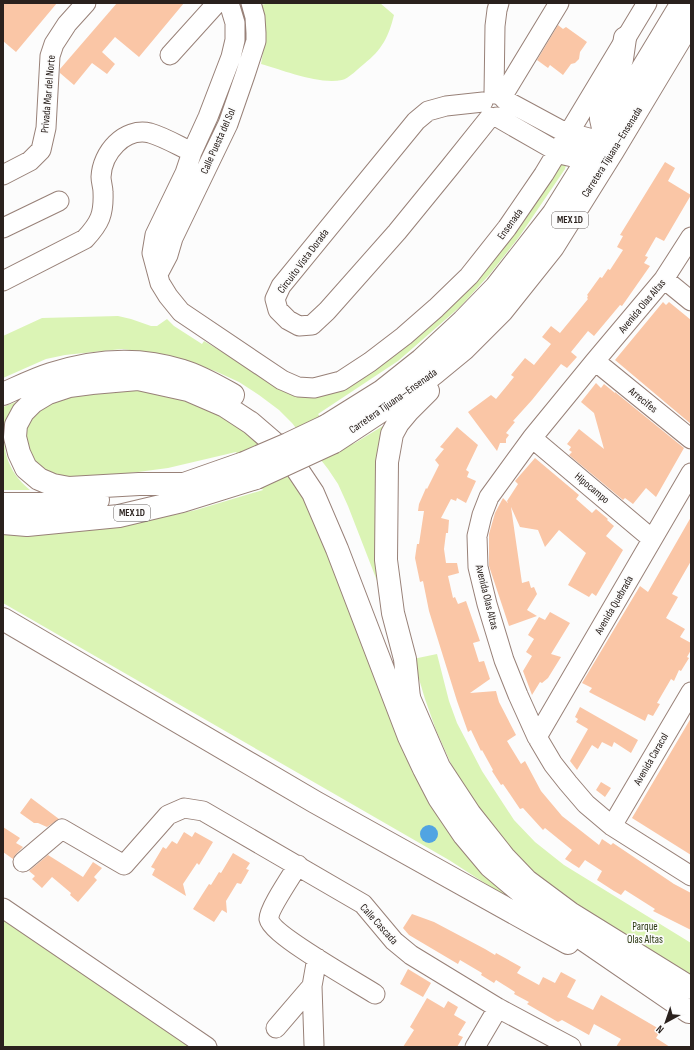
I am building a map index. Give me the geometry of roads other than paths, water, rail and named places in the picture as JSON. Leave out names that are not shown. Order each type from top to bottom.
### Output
[{"type":"main road","name":"Carretera Tijuana–Ensenada","points":[[330,434],[421,360],[469,315],[496,287],[553,214],[682,3]]},
{"type":"main road","name":"Carretera Tijuana–Ensenada","points":[[3,523],[27,524],[119,516],[182,501],[330,434],[413,390],[464,349],[502,311],[553,248],[614,151],[691,21]]},
{"type":"main road","points":[[563,143],[597,144],[601,109],[615,80],[622,59],[625,38]]},
{"type":"main road","points":[[409,698],[405,659],[393,613],[386,560],[387,462],[392,434],[398,423],[433,386],[464,349]]},
{"type":"main road","points":[[3,394],[51,374],[87,364],[126,361],[156,364],[184,371],[202,378],[249,405],[276,425],[300,448],[324,487],[409,698],[439,767],[470,814],[504,857],[527,881],[570,913],[691,988]]},
{"type":"main road","points":[[184,484],[139,484],[69,488],[53,485],[39,479],[26,468],[19,453],[15,437],[16,425],[23,412],[33,402],[48,393],[69,386],[92,382],[138,379],[188,390],[225,406],[251,423],[287,454],[313,493],[337,550],[407,730],[424,769],[439,798],[464,835],[490,866],[552,918],[690,1012]]},
{"type":"main road","name":"Carretera Tijuana–Ensenada","points":[[3,504],[63,504],[127,496],[250,471]]},
{"type":"main road","points":[[3,619],[316,802],[690,1012]]},
{"type":"street","name":"Privada Mar del Norte","points":[[3,175],[30,161],[41,150],[46,128],[50,56],[54,44],[67,24],[86,3]]},
{"type":"street","points":[[170,55],[217,3]]},
{"type":"street","name":"Calle Puesta del Sol","points":[[229,3],[235,23],[235,40],[231,57],[208,117],[192,152],[185,174],[156,235],[152,253],[160,283],[181,312],[282,380],[298,387],[314,388]]},
{"type":"street","name":"Calle Puesta del Sol","points":[[158,274],[168,255],[173,238],[228,124],[245,75],[256,41],[256,25],[251,3]]},
{"type":"street","points":[[499,3],[495,26],[495,104],[528,135],[563,143]]},
{"type":"street","name":"Circuito Vista Dorada","points":[[495,104],[446,106],[428,111],[416,120],[281,286],[275,299],[278,310],[288,320],[299,326],[312,325],[327,311],[397,232],[450,168],[495,104],[559,3]]},
{"type":"street","name":"Ensenada","points":[[314,388],[341,381],[370,362],[404,336],[464,281],[508,228],[563,143],[647,3]]},
{"type":"street","points":[[495,104],[538,118],[563,143]]},
{"type":"street","points":[[208,117],[228,124]]},
{"type":"street","points":[[528,135],[538,118]]},
{"type":"street","points":[[3,281],[85,239],[93,230],[100,221],[104,208],[101,177],[106,157],[118,142],[135,133],[149,133],[192,152]]},
{"type":"street","points":[[3,228],[60,201]]},
{"type":"street","name":"Avenida Olas Altas","points":[[691,237],[664,279],[532,438],[489,497],[482,514],[477,536],[478,568],[504,660],[537,737],[553,764],[586,804],[612,826],[691,876]]},
{"type":"street","points":[[664,279],[691,301]]},
{"type":"street","name":"Arrecifes","points":[[595,361],[691,439]]},
{"type":"street","name":"Hipocampo","points":[[532,438],[652,538]]},
{"type":"street","name":"Avenida Quebrada","points":[[537,737],[691,473]]},
{"type":"street","name":"Avenida Caracol","points":[[612,826],[691,692]]},
{"type":"street","name":"Calle Cascada","points":[[23,862],[62,829],[124,866],[168,815],[184,808],[203,811],[363,904],[394,941],[411,955],[498,1008],[571,1047]]},
{"type":"street","points":[[298,866],[272,907],[269,918],[272,926],[317,958],[375,994]]},
{"type":"street","points":[[3,908],[207,1047]]},
{"type":"street","points":[[314,1045],[312,986],[317,958]]},
{"type":"street","points":[[276,1028],[312,986]]},
{"type":"street","points":[[475,1047],[498,1008]]},
{"type":"water","points":[[425,825],[433,825],[438,830],[436,841],[433,843],[425,843],[420,838],[420,830]]},
{"type":"park label","name":"Parque Olas Altas","points":[[645,932]]}]
